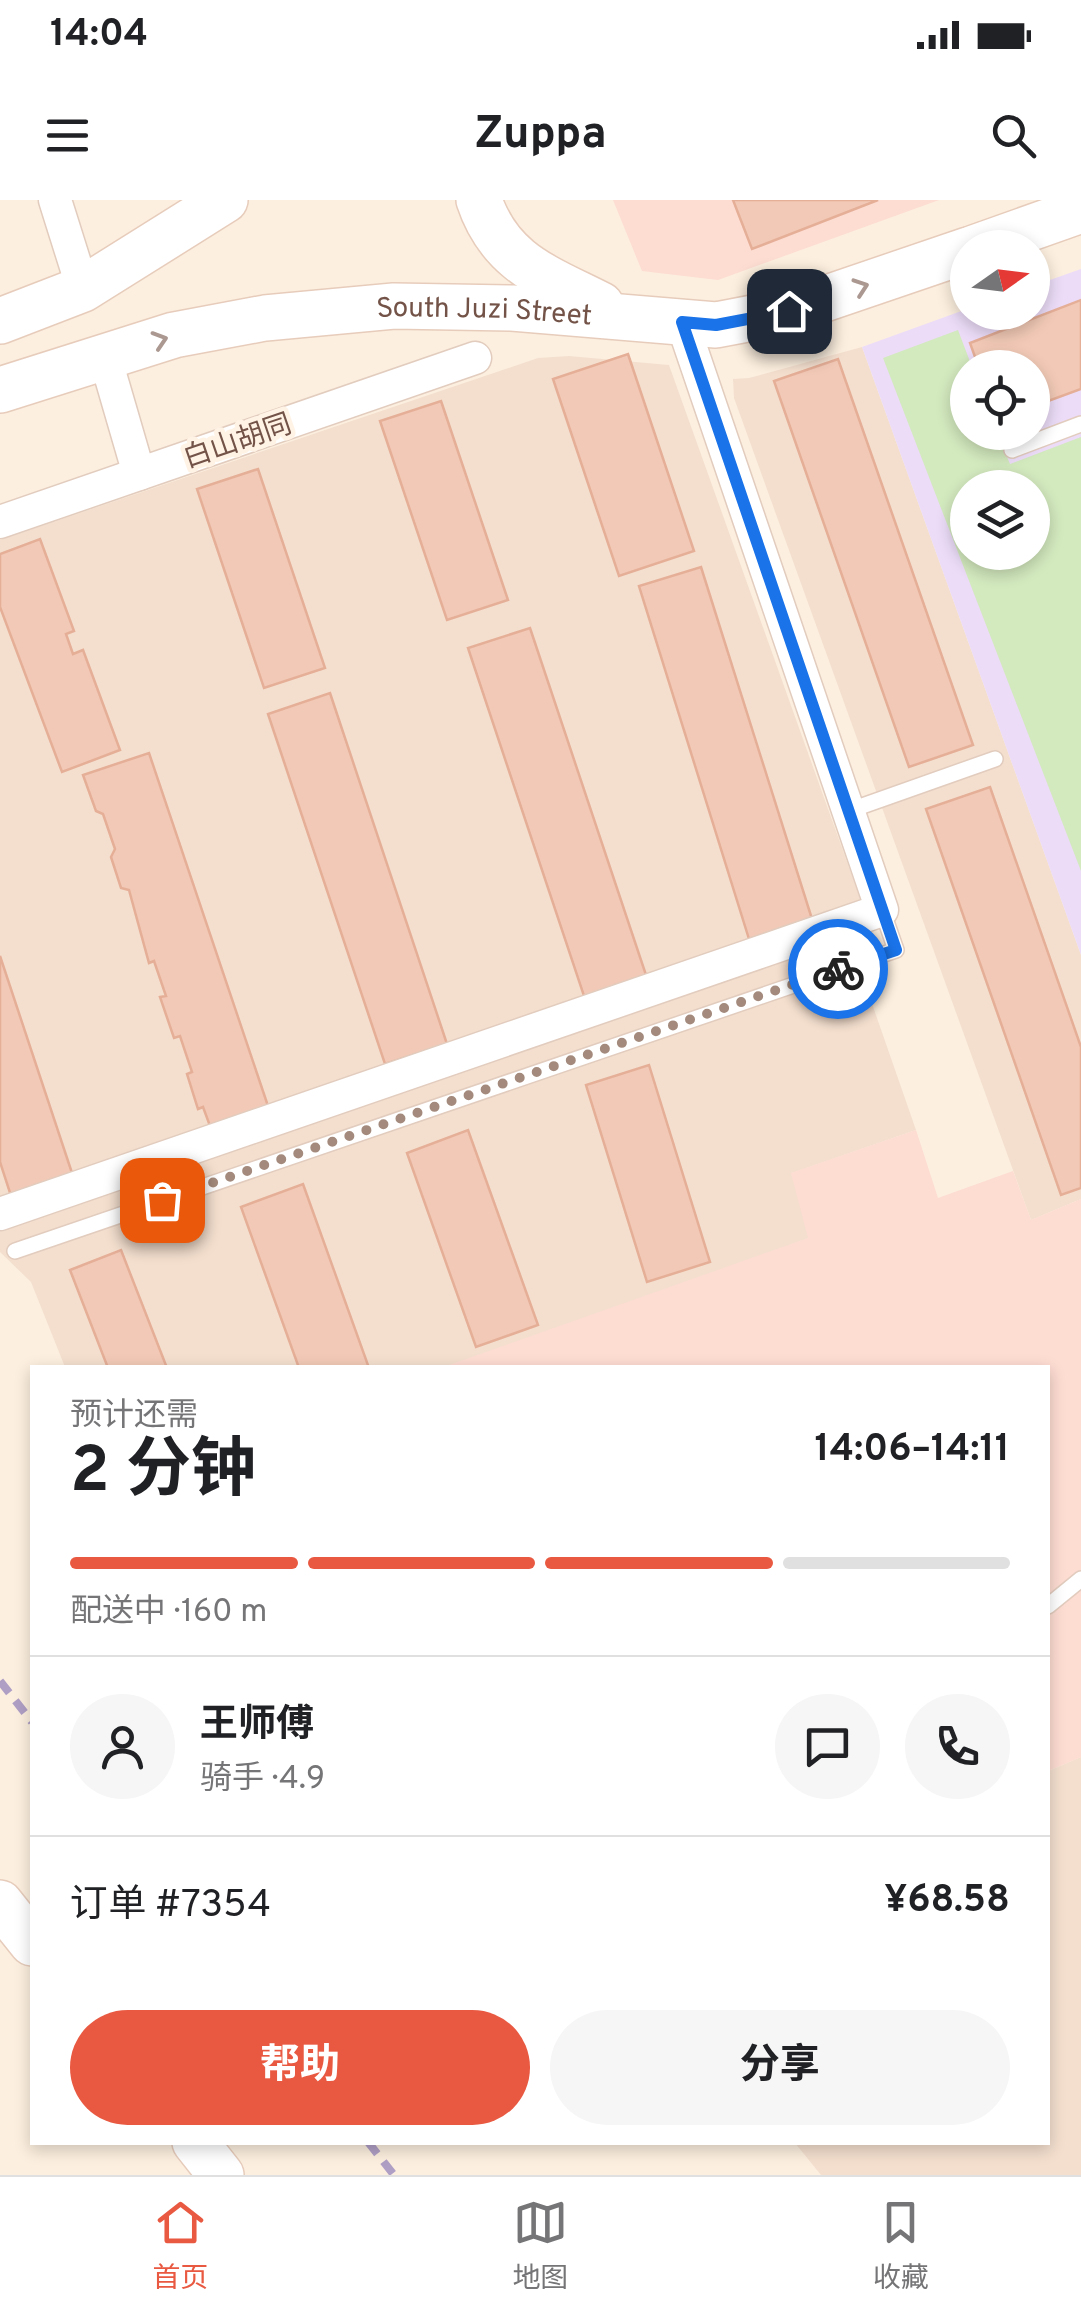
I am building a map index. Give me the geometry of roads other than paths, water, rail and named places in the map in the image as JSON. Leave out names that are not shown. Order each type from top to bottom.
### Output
[{"type":"main road","points":[[0,321],[83,290],[226,200]]},
{"type":"main road","points":[[479,200],[492,233],[510,254],[540,276],[622,316]]},
{"type":"main road","name":"South Juzi Street","points":[[1025,230],[1081,210]]},
{"type":"main road","name":"South Juzi Street","points":[[0,390],[174,335],[265,318],[394,306],[512,308],[716,325],[789,311],[950,256]]},
{"type":"main road","points":[[0,1903],[30,1940]]},
{"type":"main road","points":[[196,2145],[221,2175]]},
{"type":"street","points":[[55,200],[83,290]]},
{"type":"street","points":[[0,1214],[882,910],[682,322]]},
{"type":"street","points":[[105,357],[139,474]]},
{"type":"street","name":"白山胡同","points":[[0,522],[475,358]]},
{"type":"lane","points":[[1050,436],[1081,424]]},
{"type":"lane","points":[[848,811],[995,759]]},
{"type":"lane","points":[[15,1251],[896,950],[882,910]]},
{"type":"lane","points":[[1050,1604],[1081,1579]]},
{"type":"railway","points":[[0,1681],[30,1719]]},
{"type":"railway","points":[[370,2145],[394,2175]]}]
